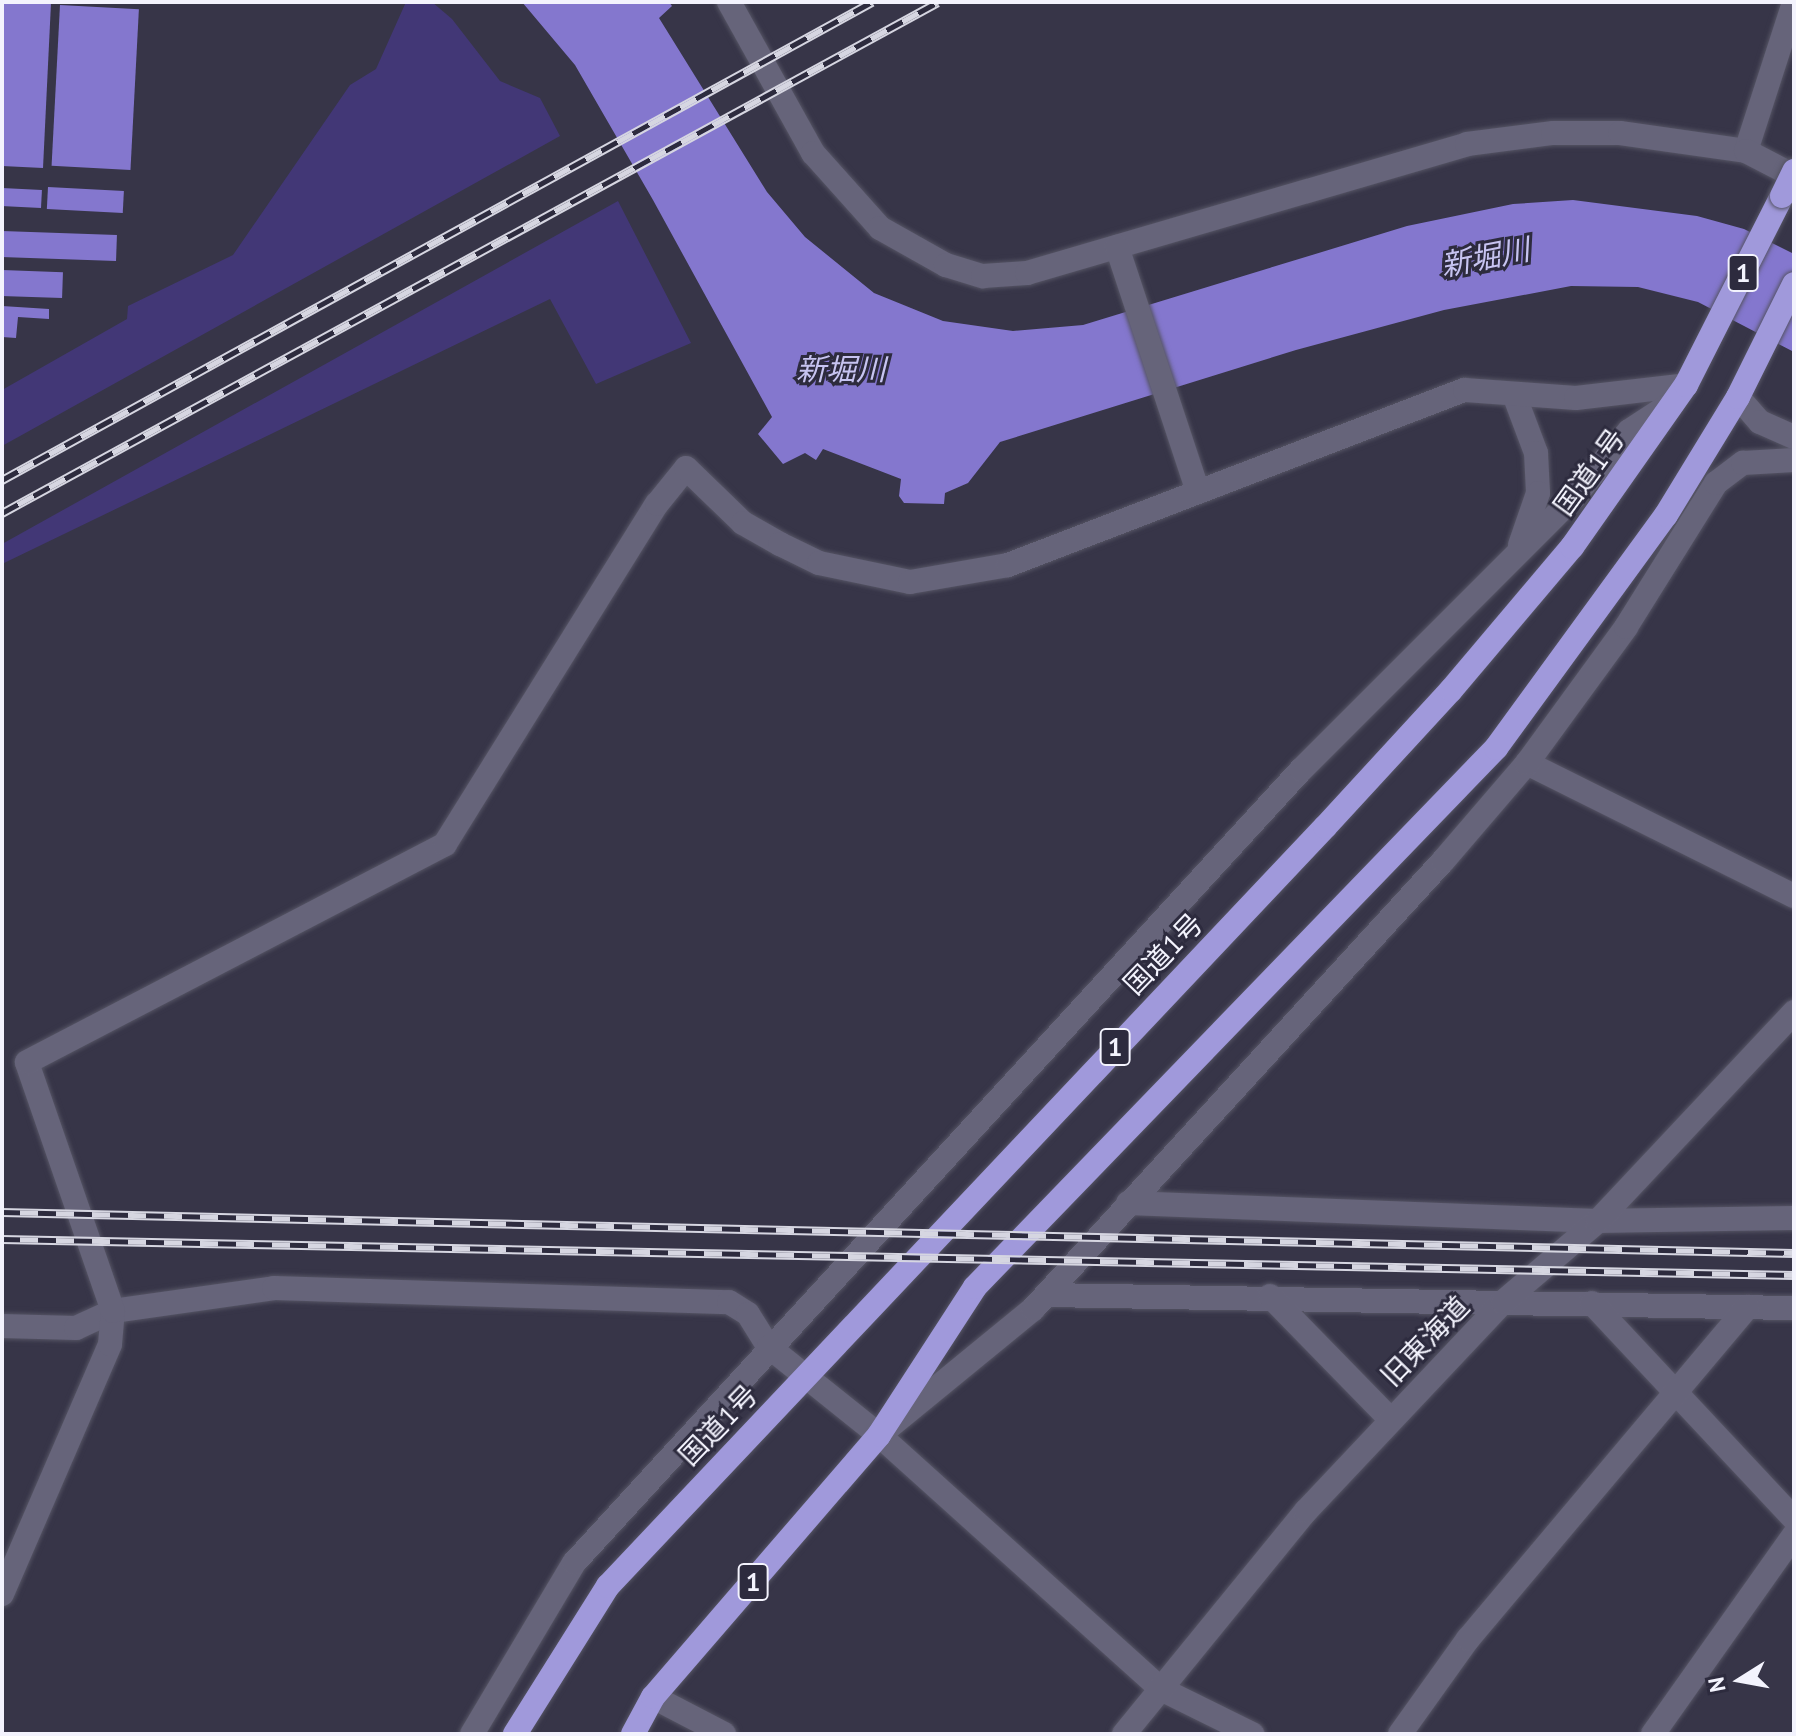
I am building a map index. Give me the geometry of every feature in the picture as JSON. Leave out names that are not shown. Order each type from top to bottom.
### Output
[{"type":"highway","name":"国道1号","points":[[515,1734],[608,1586],[753,1429],[808,1378],[1451,690],[1572,547],[1680,393],[1794,173]]},
{"type":"highway","name":"1","points":[[633,1734],[653,1697],[879,1435],[975,1287],[1496,748],[1666,515],[1738,397],[1794,284]]},
{"type":"street","points":[[729,2],[813,153],[880,228],[946,265],[983,276],[1027,273],[1467,144],[1515,136],[1620,133],[1746,151],[1794,173]]},
{"type":"street","points":[[1746,151],[1794,2]]},
{"type":"street","points":[[1117,247],[1198,492]]},
{"type":"street","points":[[2,1594],[110,1344],[113,1311],[27,1062],[445,844],[657,504],[686,468],[743,523],[780,544],[834,567],[910,582],[1008,565],[1465,390],[1499,390],[1515,397],[1680,393]]},
{"type":"street","points":[[472,1734],[574,1563],[1301,770],[1519,547],[1573,498],[1629,431],[1680,393]]},
{"type":"street","points":[[1515,397],[1536,453],[1538,493],[1519,547]]},
{"type":"street","points":[[1738,397],[1760,422],[1794,437]]},
{"type":"street","points":[[879,1435],[1046,1295],[1443,861],[1527,763],[1680,545],[1716,483],[1743,463],[1794,460]]},
{"type":"street","points":[[1680,545],[1697,464]]},
{"type":"street","points":[[1527,763],[1794,896]]},
{"type":"street","name":"旧東海道","points":[[1124,1734],[1306,1511],[1503,1302],[1598,1221],[1794,1012]]},
{"type":"street","points":[[1128,1203],[1598,1221],[1794,1218]]},
{"type":"street","points":[[2,1326],[76,1328],[113,1311],[274,1288],[729,1302],[748,1314],[769,1347],[879,1435],[1161,1689],[1252,1734]]},
{"type":"street","points":[[1046,1295],[1270,1296],[1794,1308]]},
{"type":"street","points":[[1270,1296],[1391,1420]]},
{"type":"street","points":[[1592,1303],[1794,1519]]},
{"type":"street","points":[[1400,1734],[1468,1639],[1678,1395],[1748,1307]]},
{"type":"street","points":[[1653,1734],[1794,1535]]},
{"type":"street","points":[[653,1697],[724,1734]]},
{"type":"shaded area","points":[[406,2],[432,2],[452,19],[500,81],[540,98],[560,136],[2,446],[2,390],[127,319],[128,306],[233,255],[350,85],[376,69]]},
{"type":"shaded area","points":[[618,201],[691,343],[596,384],[550,299],[2,564],[2,544]]},
{"type":"water","points":[[2,2],[51,3],[43,168],[2,166]]},
{"type":"water","name":"新堀川","points":[[522,2],[669,2],[672,6],[659,18],[767,192],[805,237],[874,293],[943,321],[1013,331],[1083,325],[1407,226],[1513,204],[1573,200],[1697,216],[1744,229],[1794,254],[1794,352],[1698,302],[1638,287],[1571,286],[1444,310],[1296,350],[1000,442],[968,483],[945,493],[944,504],[904,503],[899,496],[901,479],[823,449],[816,460],[805,453],[783,464],[758,434],[772,417],[575,65]]},
{"type":"water","points":[[60,5],[139,9],[130,170],[52,166]]},
{"type":"water","points":[[48,187],[124,191],[123,213],[47,209]]},
{"type":"water","points":[[2,188],[42,190],[41,208],[2,206]]},
{"type":"water","points":[[2,231],[117,235],[116,261],[2,257]]},
{"type":"water","points":[[2,270],[63,272],[62,298],[2,296]]},
{"type":"water","points":[[2,306],[49,309],[49,319],[18,317],[16,338],[2,337]]},
{"type":"railway","points":[[2,480],[872,2]]},
{"type":"railway","points":[[2,513],[938,2]]},
{"type":"railway","points":[[2,1212],[1794,1253]]},
{"type":"railway","points":[[2,1239],[1794,1275]]}]
